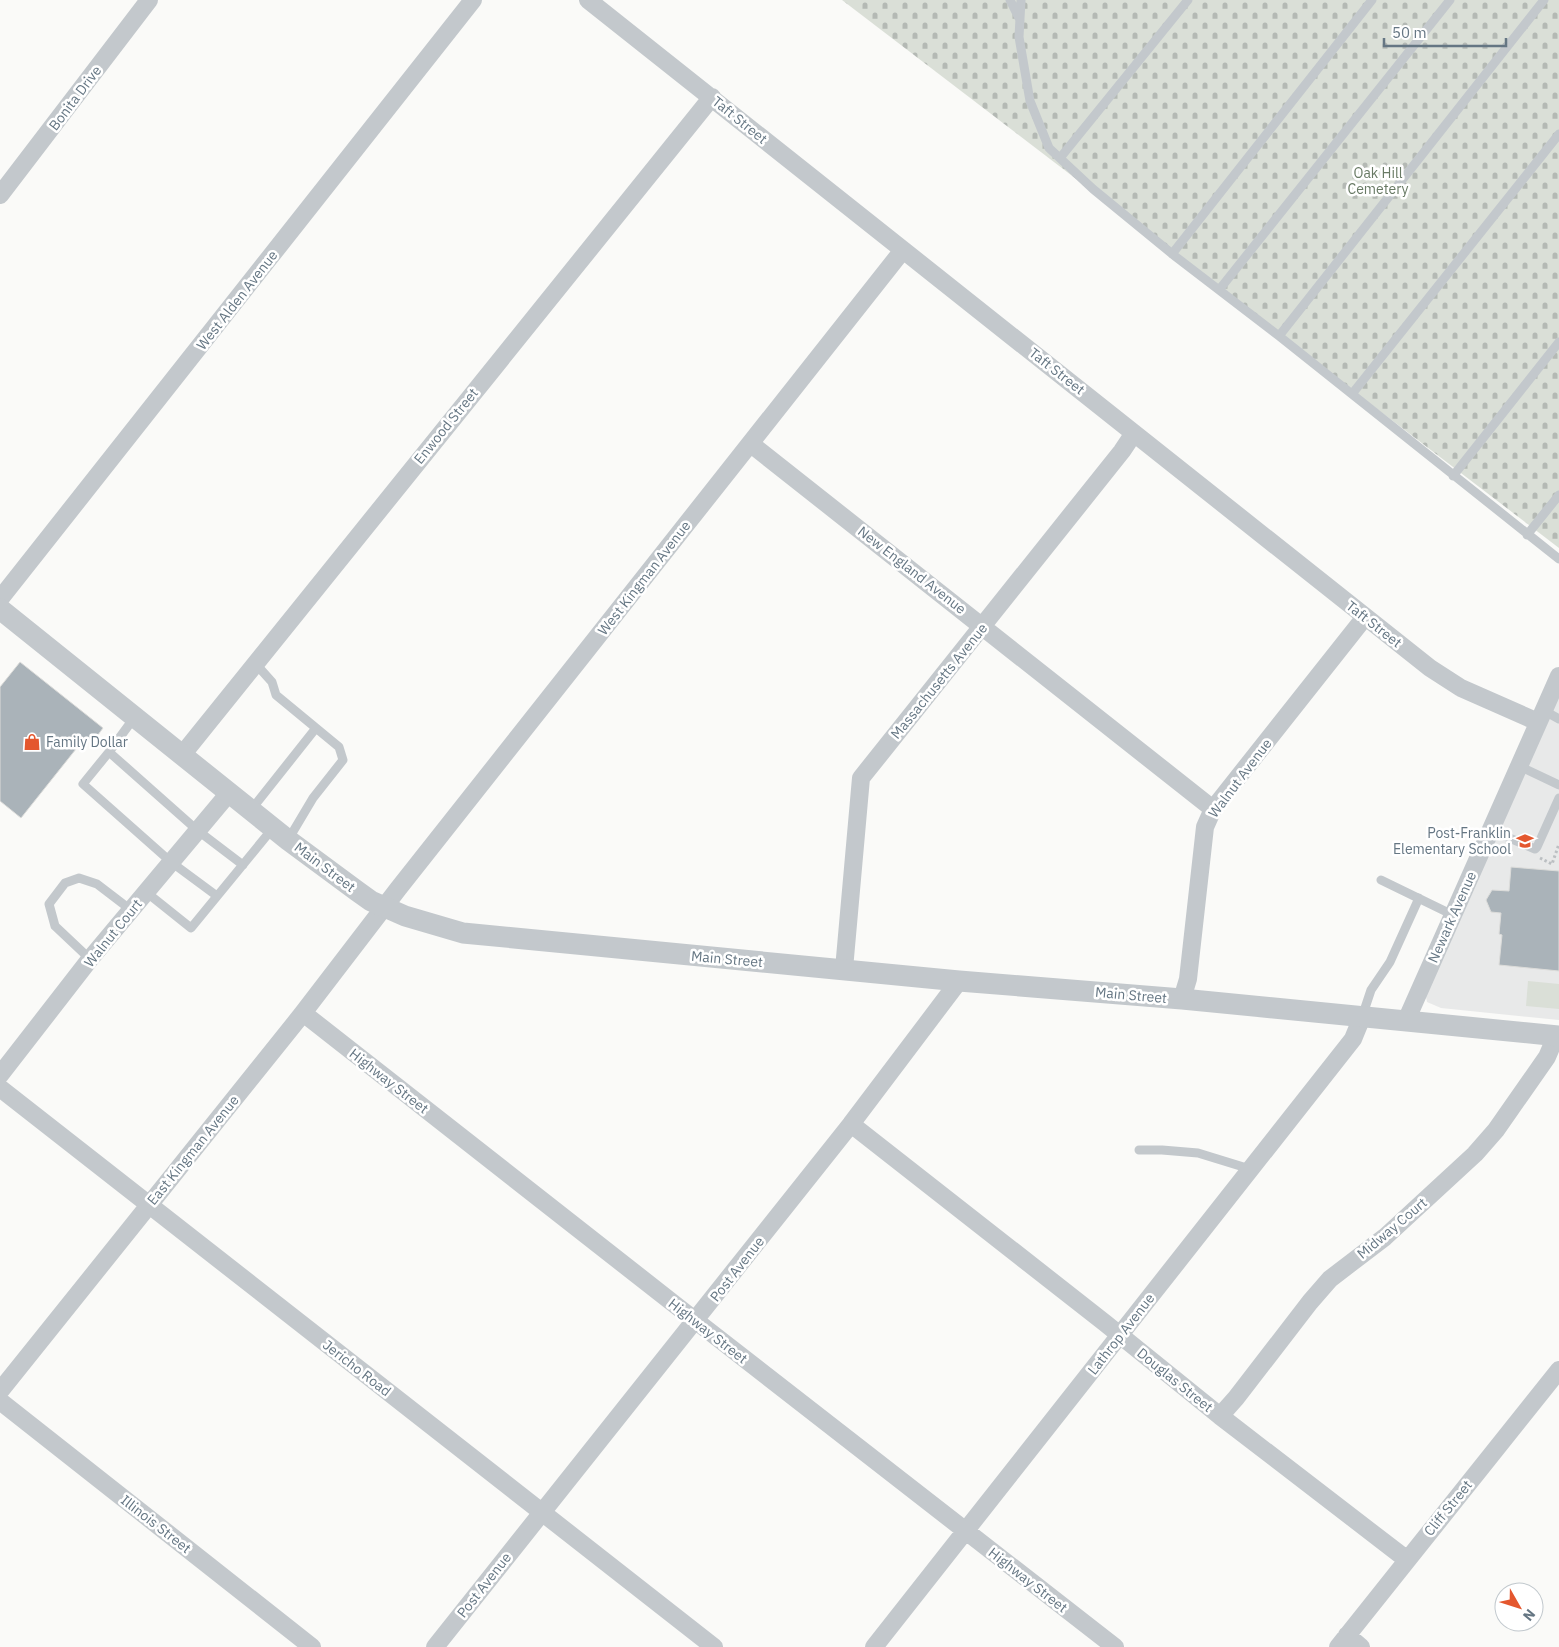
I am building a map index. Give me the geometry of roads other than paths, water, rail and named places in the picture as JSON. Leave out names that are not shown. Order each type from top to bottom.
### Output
[{"type":"street","name":"Bonita Drive","points":[[0,195],[150,0]]},
{"type":"street","name":"West Alden Avenue","points":[[0,600],[473,0]]},
{"type":"street","name":"Taft Street","points":[[588,0],[1430,668],[1461,688],[1541,716]]},
{"type":"street","name":"Enwood Street","points":[[182,756],[712,97]]},
{"type":"street","name":"West Kingman Avenue","points":[[385,908],[410,873],[903,250]]},
{"type":"street","name":"Massachusetts Avenue","points":[[844,969],[861,778],[1122,451],[1134,433]]},
{"type":"street","name":"New England Avenue","points":[[751,444],[1213,809]]},
{"type":"street","name":"Main Street","points":[[0,609],[182,756],[357,891],[385,908],[405,916],[463,933],[959,981],[1182,999],[1558,1036]]},
{"type":"street","name":"Walnut Avenue","points":[[1182,999],[1188,979],[1205,827],[1213,809],[1365,617]]},
{"type":"street","name":"Newark Avenue","points":[[1406,1021],[1559,676]]},
{"type":"street","name":"Walnut Court","points":[[0,1075],[90,959],[229,792]]},
{"type":"street","name":"East Kingman Avenue","points":[[0,1391],[385,908]]},
{"type":"street","name":"Post Avenue","points":[[435,1647],[851,1124],[959,981]]},
{"type":"street","name":"Highway Street","points":[[303,1013],[695,1321],[1115,1647]]},
{"type":"street","name":"Lathrop Avenue","points":[[874,1647],[1352,1039],[1362,1017]]},
{"type":"street","name":"Midway Court","points":[[1220,1416],[1330,1279],[1385,1237],[1480,1148],[1496,1130],[1547,1058],[1558,1036]]},
{"type":"street","name":"Jericho Road","points":[[0,1088],[148,1206],[714,1647]]},
{"type":"street","name":"Douglas Street","points":[[851,1124],[1220,1416],[1406,1559]]},
{"type":"street","name":"Cliff Street","points":[[1342,1641],[1559,1370]]},
{"type":"street","name":"Illinois Street","points":[[0,1401],[312,1647]]},
{"type":"street","points":[[1342,1641],[1362,1647]]},
{"type":"lane","points":[[1010,0],[1020,20]]},
{"type":"lane","points":[[1021,0],[1019,37],[1030,101],[1050,148],[1093,189],[1172,254],[1279,336],[1559,559]]},
{"type":"lane","points":[[1060,158],[1188,0]]},
{"type":"lane","points":[[1172,254],[1372,0]]},
{"type":"lane","points":[[1219,290],[1450,0]]},
{"type":"lane","points":[[1279,336],[1544,0]]},
{"type":"lane","points":[[1352,394],[1559,134]]},
{"type":"lane","points":[[1453,476],[1559,342]]},
{"type":"lane","points":[[1527,535],[1559,495]]},
{"type":"lane","points":[[146,892],[191,928],[243,865],[281,834],[343,760],[339,747],[276,695],[272,682],[255,663]]},
{"type":"lane","points":[[1541,716],[1559,719]]},
{"type":"lane","points":[[134,718],[82,784],[171,862],[217,896]]},
{"type":"lane","points":[[251,810],[316,728]]},
{"type":"lane","points":[[108,752],[197,830],[243,865]]},
{"type":"lane","points":[[1520,766],[1559,786]]},
{"type":"lane","points":[[1491,830],[1534,849],[1537,847],[1559,798]]},
{"type":"lane","points":[[90,959],[55,926],[49,904],[65,883],[80,878],[97,884],[131,910]]},
{"type":"lane","points":[[1381,880],[1453,915]]},
{"type":"lane","points":[[1362,1017],[1371,990],[1390,962],[1419,898]]},
{"type":"lane","points":[[1139,1150],[1198,1153],[1250,1169]]},
{"type":"place","name":"Family Dollar","points":[[32,742]]},
{"type":"place","name":"Post-Franklin Elementary School","points":[[1525,841]]},
{"type":"park label","name":"Oak Hill Cemetery","points":[[1378,182]]}]
